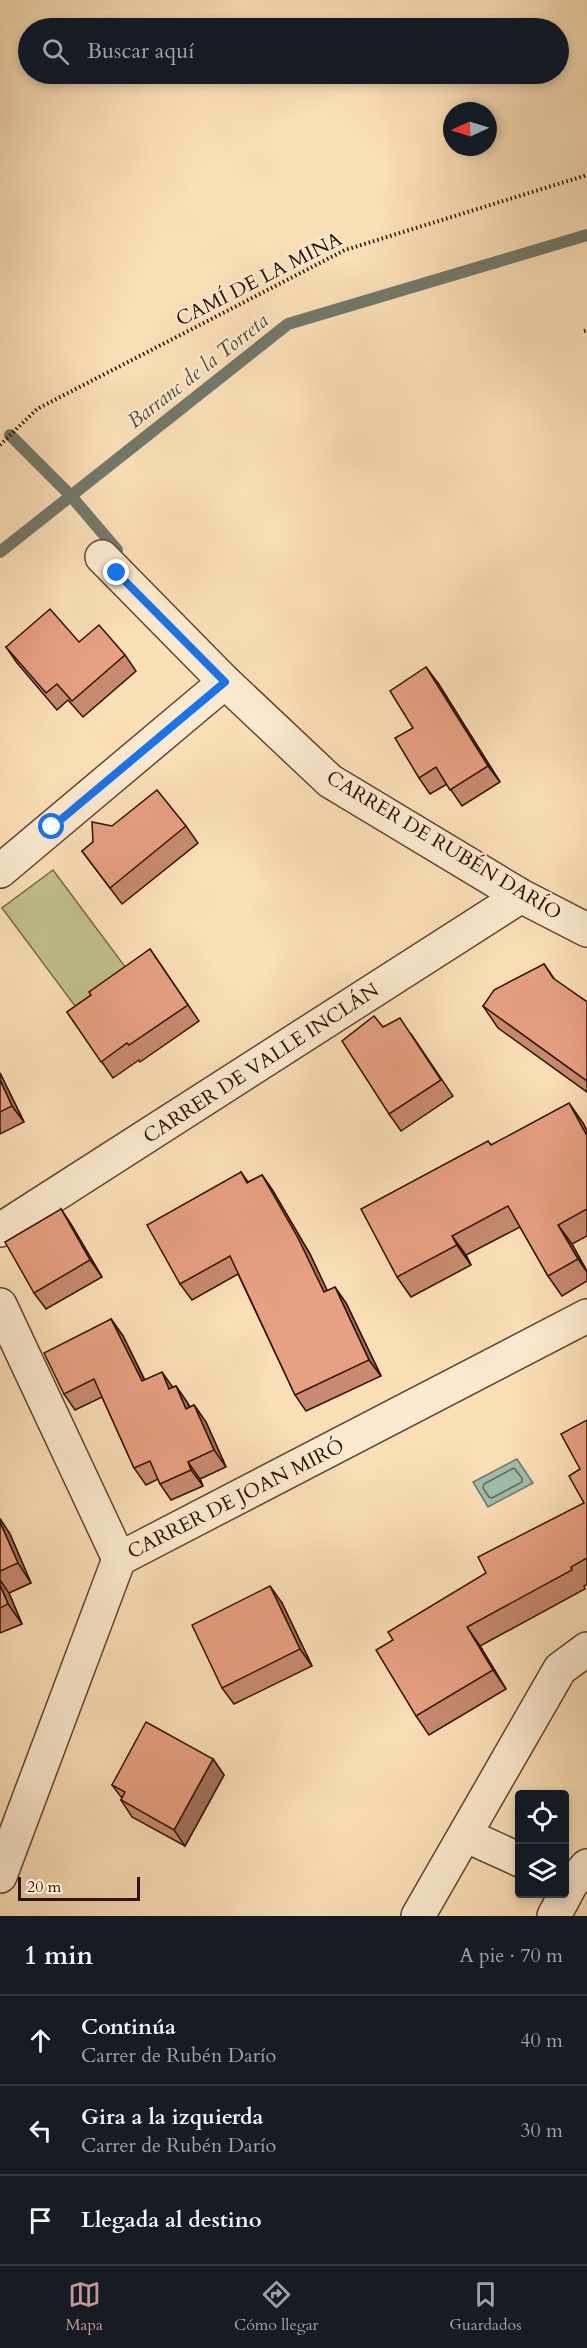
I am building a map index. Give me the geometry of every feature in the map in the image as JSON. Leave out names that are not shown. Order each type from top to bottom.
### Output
[{"type":"street","name":"CARRER DE RUBÉN DARÍO","points":[[102,557],[225,682],[330,781],[521,896],[587,930]]},
{"type":"street","points":[[0,871],[225,682]]},
{"type":"street","name":"CARRER DE VALLE INCLÁN","points":[[0,1230],[521,896]]},
{"type":"street","points":[[0,1305],[119,1559]]},
{"type":"street","name":"CARRER DE JOAN MIRÓ","points":[[0,1876],[119,1559],[587,1316]]},
{"type":"street","points":[[418,1916],[560,1669],[587,1649]]},
{"type":"street","points":[[465,1835],[515,1858]]},
{"type":"street","points":[[554,1916],[574,1877]]},
{"type":"path","name":"CAMÍ DE LA MINA","points":[[0,445],[37,409],[345,250],[587,175]]},
{"type":"green space","points":[[53,870],[132,976],[81,1014],[2,908]]},
{"type":"water","points":[[517,1459],[533,1483],[488,1507],[473,1482]]},
{"type":"building","points":[[50,609],[79,642],[99,625],[125,655],[72,701],[57,684],[46,693],[6,647]]},
{"type":"building","points":[[426,667],[488,766],[450,790],[436,767],[419,778],[395,738],[413,728],[390,691]]},
{"type":"building","points":[[157,790],[186,826],[110,888],[82,851],[93,842],[92,822],[112,826]]},
{"type":"building","points":[[150,949],[188,1005],[101,1062],[67,1012],[91,995],[89,992]]},
{"type":"building","points":[[544,964],[553,978],[587,1002],[587,1081],[483,1006],[494,990]]},
{"type":"building","points":[[374,1016],[383,1027],[400,1018],[441,1080],[389,1114],[342,1041]]},
{"type":"building","points":[[0,1080],[12,1106],[0,1112]]},
{"type":"building","points":[[569,1103],[587,1136],[587,1209],[558,1225],[578,1259],[548,1276],[508,1206],[452,1236],[457,1245],[397,1277],[361,1209],[488,1141],[491,1145]]},
{"type":"building","points":[[241,1172],[247,1183],[262,1175],[298,1238],[324,1292],[335,1287],[369,1360],[295,1395],[230,1256],[180,1284],[147,1225]]},
{"type":"building","points":[[61,1209],[90,1260],[34,1293],[5,1242]]},
{"type":"building","points":[[111,1319],[142,1381],[162,1372],[169,1389],[176,1386],[186,1409],[194,1405],[214,1450],[188,1462],[191,1470],[160,1484],[150,1461],[134,1468],[94,1379],[64,1394],[44,1353]]},
{"type":"building","points":[[587,1420],[587,1558],[571,1567],[572,1570],[467,1627],[493,1670],[416,1716],[376,1650],[393,1640],[388,1632],[486,1573],[478,1557],[584,1503],[569,1476],[580,1469],[561,1434]]},
{"type":"building","points":[[0,1522],[18,1563],[0,1571]]},
{"type":"building","points":[[0,1585],[8,1604],[0,1608]]},
{"type":"building","points":[[270,1586],[300,1649],[222,1688],[192,1625]]},
{"type":"building","points":[[146,1722],[213,1759],[174,1830],[121,1800],[125,1792],[112,1785]]},
{"type":"waterway","name":"Barranc de la Torreta","points":[[0,552],[288,324],[587,235]]},
{"type":"waterway","points":[[10,435],[71,496],[117,550]]},
{"type":"route","points":[[52,827],[225,682],[117,573]]}]
